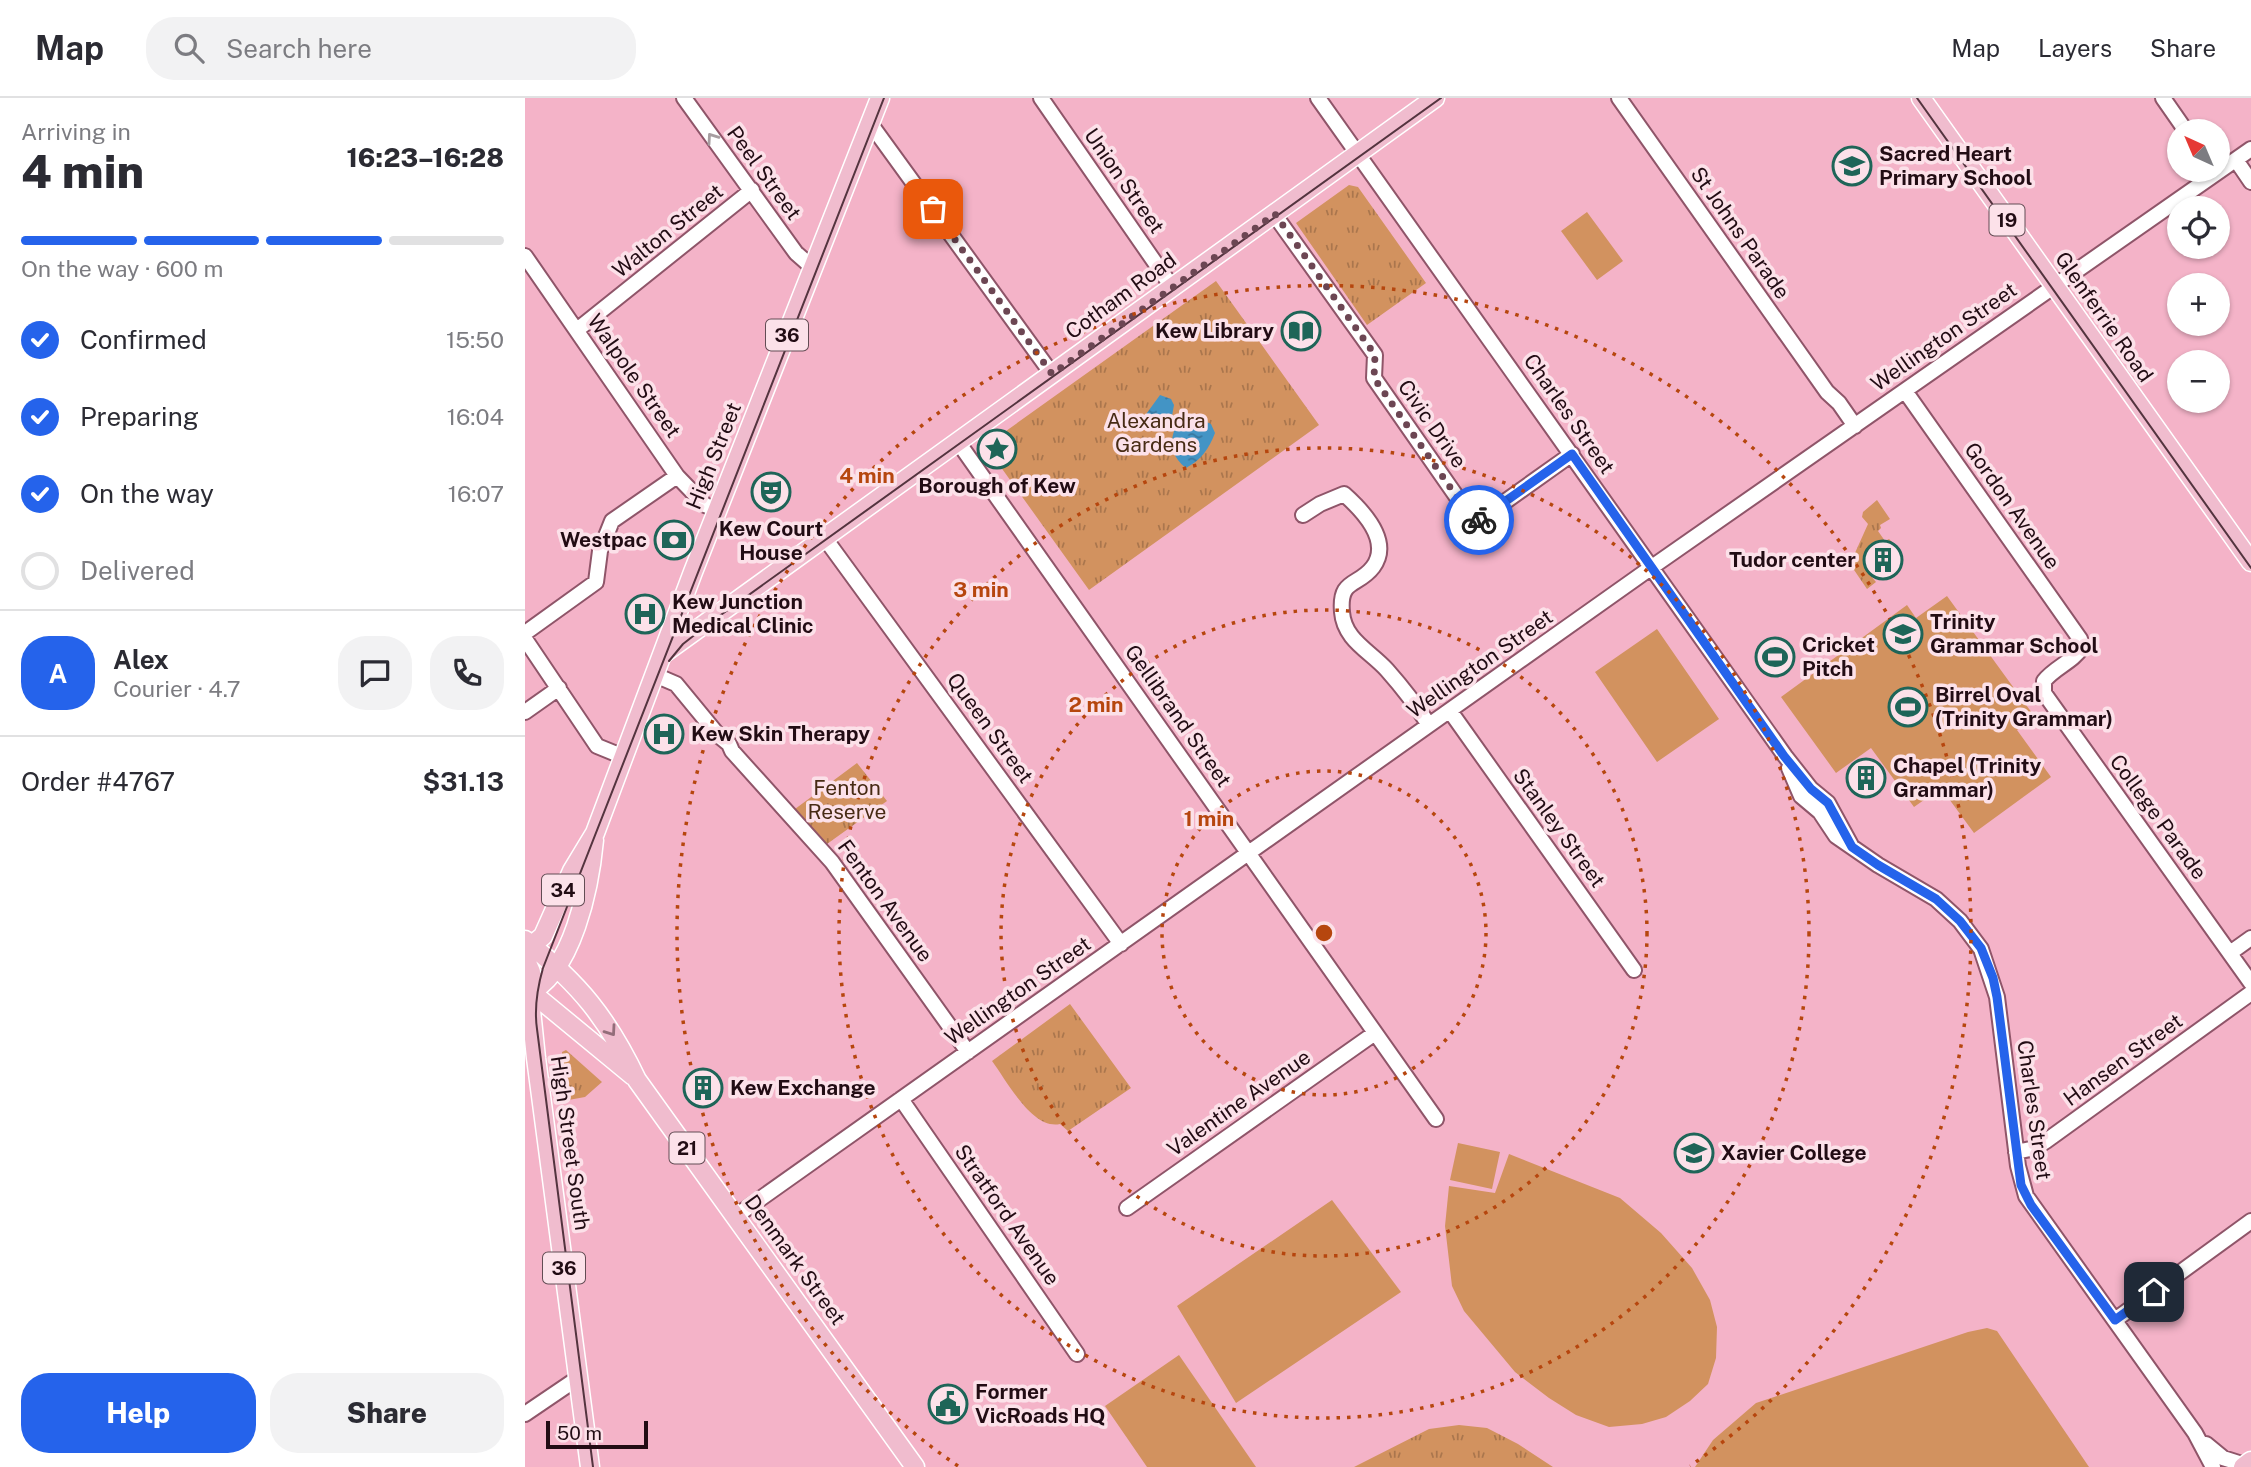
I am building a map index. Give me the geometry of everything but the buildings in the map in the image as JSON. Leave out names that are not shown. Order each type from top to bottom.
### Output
[{"type":"main road","name":"High Street","points":[[527,949],[543,936],[572,872],[595,833],[717,510],[880,98]]},
{"type":"main road","name":"Cotham Road","points":[[663,654],[1435,98]]},
{"type":"main road","name":"Glenferrie Road","points":[[1921,98],[2251,562]]},
{"type":"main road","name":"High Street","points":[[527,991],[546,980],[557,966],[583,903],[590,877],[595,833]]},
{"type":"main road","name":"21","points":[[527,949],[557,966]]},
{"type":"main road","name":"High Street South","points":[[527,949],[531,972],[527,991],[590,1467]]},
{"type":"main road","name":"Denmark Street","points":[[557,966],[578,987],[613,1032],[637,1080],[915,1467]]},
{"type":"main road","name":"Denmark Street","points":[[527,991],[637,1080]]},
{"type":"street","name":"Peel Street","points":[[684,98],[796,253],[813,268]]},
{"type":"street","name":"Union Street","points":[[1041,98],[1172,287]]},
{"type":"street","name":"Charles Street","points":[[1318,98],[1784,756],[1811,789],[1828,803],[1852,847],[1936,899],[1960,921],[1981,948],[1997,997],[2021,1185],[2026,1196],[2195,1433],[2213,1467]]},
{"type":"street","name":"St Johns Parade","points":[[1619,98],[1827,392],[1839,402],[1851,428]]},
{"type":"street","points":[[2162,98],[2177,119]]},
{"type":"street","points":[[869,126],[875,130],[920,190],[1052,374]]},
{"type":"street","name":"Wellington Street","points":[[2230,163],[2251,149]]},
{"type":"street","points":[[2236,160],[2251,182]]},
{"type":"street","name":"Wellington Street","points":[[736,1216],[2201,182]]},
{"type":"street","name":"Walton Street","points":[[577,330],[752,190]]},
{"type":"street","name":"Civic Drive","points":[[1275,214],[1375,355],[1374,378],[1475,523],[1572,454]]},
{"type":"street","name":"Walpole Street","points":[[525,256],[677,476],[702,503],[717,510]]},
{"type":"street","name":"Gordon Avenue","points":[[1905,391],[2080,639],[2082,647]]},
{"type":"street","name":"Gellibrand Street","points":[[958,442],[1436,1119]]},
{"type":"street","points":[[525,633],[596,582],[600,551],[612,521],[677,476]]},
{"type":"street","points":[[1303,515],[1344,494],[1362,510],[1379,548],[1374,566],[1364,576],[1350,583],[1342,598],[1345,627],[1357,645],[1380,662],[1411,697],[1429,725]]},
{"type":"street","name":"Queen Street","points":[[824,537],[1121,944]]},
{"type":"street","points":[[525,639],[597,746],[624,757]]},
{"type":"street","name":"College Parade","points":[[2082,647],[2077,656],[2047,677],[2043,685],[2045,693],[2251,983]]},
{"type":"street","name":"Fenton Avenue","points":[[655,675],[676,684],[832,862],[968,1052]]},
{"type":"street","points":[[525,712],[559,688]]},
{"type":"street","name":"Stanley Street","points":[[1450,711],[1635,970]]},
{"type":"street","points":[[2230,953],[2251,937]]},
{"type":"street","name":"Hansen Street","points":[[2016,1152],[2035,1148],[2046,1141],[2251,993]]},
{"type":"street","name":"Valentine Avenue","points":[[1127,1208],[1375,1033]]},
{"type":"street","name":"Stratford Avenue","points":[[901,1099],[1077,1354]]},
{"type":"street","points":[[2115,1320],[2251,1221]]},
{"type":"street","points":[[525,1414],[578,1378]]},
{"type":"street","name":"Charles Street","points":[[2195,1433],[2219,1456],[2246,1464]]},
{"type":"green space","points":[[1349,185],[1358,187],[1426,283],[1367,325],[1296,223]]},
{"type":"green space","points":[[1587,212],[1623,261],[1597,280],[1561,231]]},
{"type":"green space","name":"Alexandra Gardens","points":[[1216,281],[1319,425],[1089,590],[990,452],[992,441]]},
{"type":"green space","points":[[1877,500],[1890,519],[1880,525],[1878,531],[1885,541],[1889,539],[1893,543],[1885,549],[1888,555],[1866,570],[1876,582],[1867,589],[1850,564],[1868,524],[1862,517],[1863,512]]},
{"type":"green space","name":"Birrel Oval (Trinity Grammar)","points":[[1947,596],[2035,717],[2017,730],[2051,777],[1974,833],[1941,788],[1914,807],[1871,748],[1836,773],[1781,697],[1907,605],[1916,618]]},
{"type":"green space","points":[[1657,629],[1719,719],[1657,762],[1595,672]]},
{"type":"green space","name":"Fenton Reserve","points":[[857,763],[887,801],[827,844],[795,809]]},
{"type":"green space","points":[[1070,1004],[1131,1088],[1068,1131],[1060,1124],[1040,1120],[1030,1112],[992,1061]]},
{"type":"green space","points":[[566,1050],[602,1082],[585,1097],[563,1101],[562,1052]]},
{"type":"green space","points":[[1458,1143],[1500,1152],[1492,1189],[1450,1180]]},
{"type":"green space","points":[[1509,1154],[1620,1198],[1661,1233],[1692,1268],[1710,1300],[1717,1327],[1716,1358],[1708,1384],[1690,1401],[1666,1417],[1642,1424],[1609,1427],[1576,1415],[1515,1372],[1464,1311],[1452,1286],[1445,1226],[1449,1186],[1495,1193]]},
{"type":"green space","points":[[1332,1200],[1401,1292],[1236,1403],[1177,1306]]},
{"type":"green space","points":[[1987,1328],[1997,1331],[2089,1467],[1695,1467],[1713,1440],[1756,1403]]},
{"type":"green space","points":[[1179,1355],[1256,1467],[1147,1467],[1105,1406]]},
{"type":"green space","points":[[1459,1425],[1487,1428],[1553,1467],[1354,1467],[1429,1429]]},
{"type":"water","points":[[1160,395],[1171,399],[1174,405],[1172,416],[1181,423],[1196,417],[1211,424],[1215,433],[1204,454],[1186,468],[1173,451],[1174,431],[1166,426],[1158,427],[1144,417]]},
{"type":"tram line","points":[[593,1467],[537,1029],[539,983],[884,98]]},
{"type":"tram line","points":[[669,661],[683,644],[711,622],[1441,98]]},
{"type":"tram line","points":[[1917,98],[2251,568]]},
{"type":"way so far","points":[[933,209],[1052,374],[1275,214],[1375,355],[1374,378],[1475,523],[1479,520]]},
{"type":"place","name":"Sacred Heart Primary School","points":[[1852,166]]},
{"type":"place","name":"Kew Library","points":[[1301,331]]},
{"type":"place","name":"Borough of Kew","points":[[997,449]]},
{"type":"place","name":"Kew Court House","points":[[771,492]]},
{"type":"place","name":"Westpac","points":[[674,540]]},
{"type":"place","name":"Tudor center","points":[[1883,560]]},
{"type":"place","name":"Kew Junction Medical Clinic","points":[[645,614]]},
{"type":"place","name":"Trinity Grammar School","points":[[1903,634]]},
{"type":"place","name":"Cricket Pitch","points":[[1775,657]]},
{"type":"place","name":"Birrel Oval (Trinity Grammar)","points":[[1908,707]]},
{"type":"place","name":"Kew Skin Therapy","points":[[664,734]]},
{"type":"place","name":"Chapel (Trinity Grammar)","points":[[1866,778]]},
{"type":"place","name":"Kew Exchange","points":[[703,1088]]},
{"type":"place","name":"Xavier College","points":[[1694,1153]]},
{"type":"place","name":"Former VicRoads HQ","points":[[948,1404]]},
{"type":"route","points":[[1479,520],[1572,454],[1784,756],[1811,789],[1833,810],[1852,847],[1936,899],[1960,921],[1981,948],[1997,997],[2018,1166],[2026,1196],[2115,1320],[2154,1292]]}]
